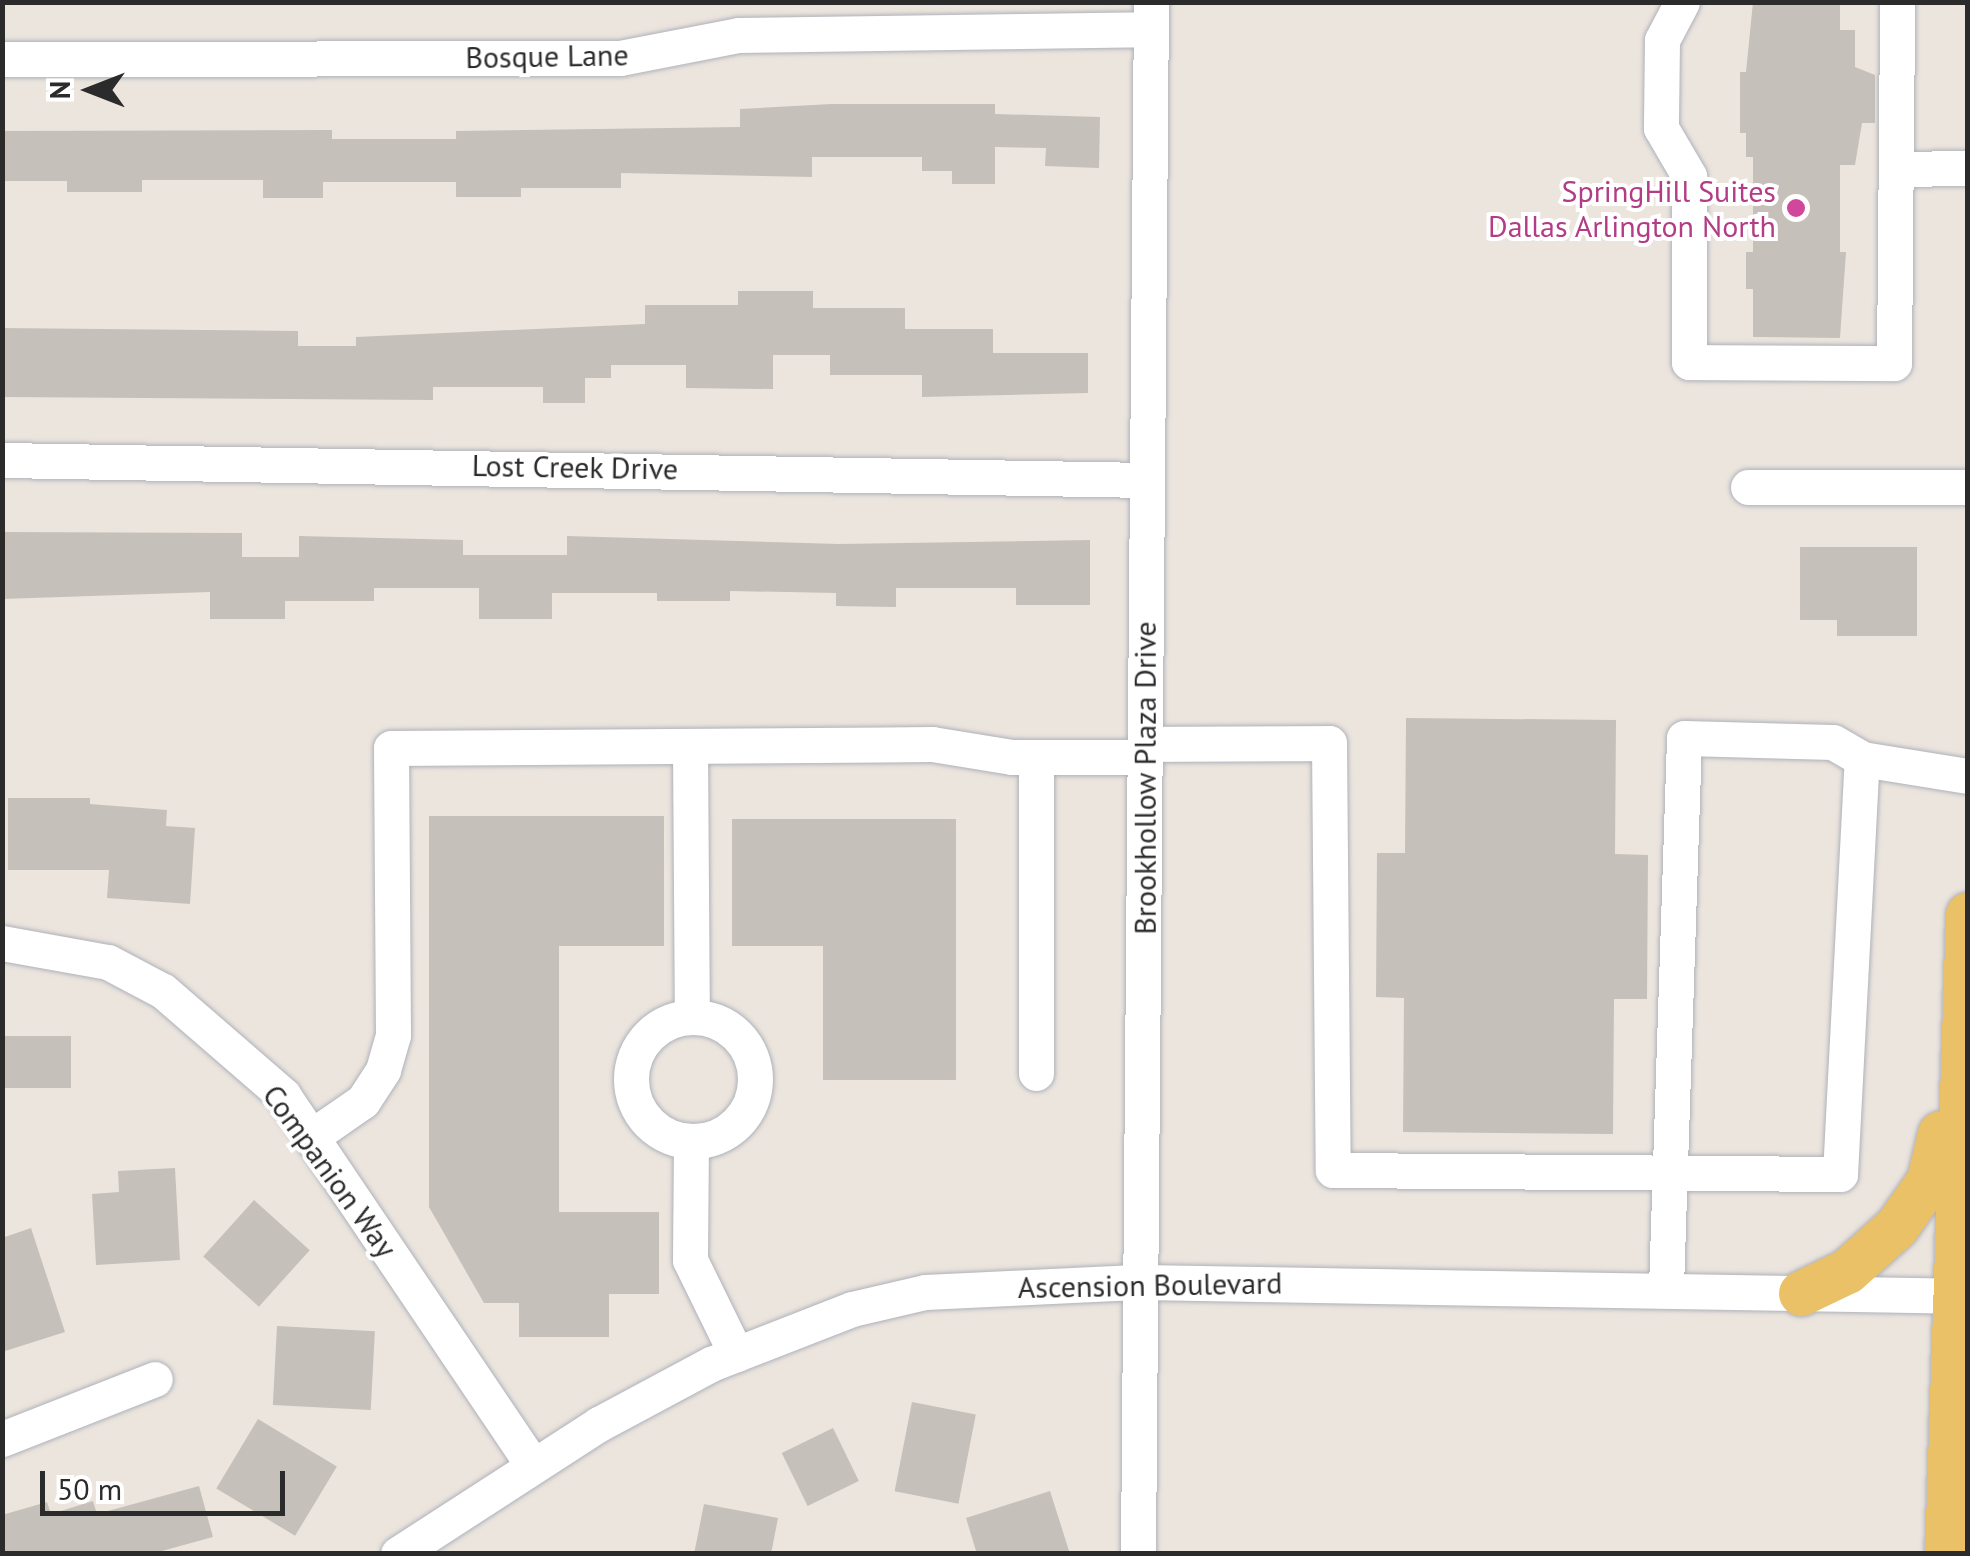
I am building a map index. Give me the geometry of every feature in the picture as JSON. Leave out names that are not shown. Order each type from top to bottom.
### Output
[{"type":"main road","points":[[1947,1554],[1959,1296],[1959,1058],[1968,914]]},
{"type":"main road","points":[[1801,1293],[1847,1272],[1897,1226],[1928,1180],[1959,1058]]},
{"type":"street","points":[[1682,2],[1662,40],[1661,128],[1690,176],[1689,362],[1894,363],[1897,2]]},
{"type":"street","name":"Bosque Lane","points":[[2,59],[620,58],[774,34],[1151,16]]},
{"type":"street","name":"Brookhollow Plaza Drive","points":[[1138,1554],[1151,16]]},
{"type":"street","points":[[1896,169],[1968,168]]},
{"type":"street","name":"Lost Creek Drive","points":[[2,460],[1147,480]]},
{"type":"street","points":[[1748,486],[1968,486]]},
{"type":"street","points":[[1666,1287],[1674,1174],[1684,738],[1833,742],[1862,759],[1968,776]]},
{"type":"street","points":[[311,1137],[363,1101],[383,1070],[393,1035],[391,748],[932,744],[1036,757],[1328,743],[1334,1170],[1840,1174],[1862,759]]},
{"type":"street","points":[[690,746],[692,1016]]},
{"type":"street","points":[[1036,757],[1036,1073]]},
{"type":"street","name":"Companion Way","points":[[2,943],[108,962],[162,991],[283,1096],[533,1466]]},
{"type":"street","points":[[692,1016],[712,1019],[743,1042],[755,1078],[736,1124],[691,1142],[648,1122],[630,1078],[633,1060],[656,1028],[692,1016]]},
{"type":"street","points":[[691,1142],[690,1260],[736,1354]]},
{"type":"street","name":"Ascension Boulevard","points":[[398,1554],[533,1466],[736,1354],[852,1309],[925,1292],[1141,1282],[1666,1287],[1959,1296]]},
{"type":"street","points":[[2,1439],[155,1379]]},
{"type":"building","name":"SpringHill Suites Dallas Arlington North","points":[[1753,2],[1840,2],[1840,30],[1855,30],[1855,67],[1875,75],[1875,123],[1862,123],[1855,165],[1840,165],[1840,252],[1846,252],[1840,338],[1753,337],[1753,289],[1746,289],[1746,252],[1753,252],[1753,157],[1746,157],[1746,133],[1740,133],[1740,72],[1746,72]]},
{"type":"building","points":[[831,104],[995,104],[995,114],[1100,117],[1099,168],[1045,166],[1046,148],[995,147],[995,184],[952,184],[952,171],[922,171],[922,157],[812,157],[812,177],[621,173],[621,188],[521,188],[521,197],[456,197],[456,182],[323,182],[323,198],[263,198],[263,180],[142,180],[142,192],[67,192],[67,181],[2,181],[2,131],[332,130],[332,139],[456,139],[456,131],[740,127],[740,109]]},
{"type":"building","points":[[738,291],[813,291],[813,308],[905,308],[905,329],[993,329],[993,353],[1088,353],[1088,393],[922,397],[922,375],[830,375],[830,355],[773,355],[773,389],[686,388],[686,365],[611,365],[611,378],[585,378],[585,403],[543,403],[543,387],[433,387],[433,400],[2,397],[2,328],[298,331],[298,346],[356,346],[356,337],[645,324],[645,305],[738,305]]},
{"type":"building","points":[[2,532],[242,533],[242,557],[299,557],[299,536],[463,540],[463,555],[567,555],[567,536],[838,544],[1090,540],[1090,605],[1016,605],[1016,588],[896,588],[896,607],[836,606],[836,593],[730,591],[730,601],[657,601],[657,593],[552,593],[552,619],[479,619],[479,588],[374,588],[374,601],[285,601],[285,619],[210,619],[210,592],[2,599]]},
{"type":"building","points":[[1800,547],[1917,547],[1917,636],[1837,636],[1837,620],[1800,620]]},
{"type":"building","points":[[1406,718],[1616,720],[1615,854],[1648,855],[1647,999],[1614,999],[1613,1134],[1403,1132],[1404,998],[1376,997],[1377,853],[1405,853]]},
{"type":"building","points":[[8,798],[90,798],[90,804],[167,810],[166,826],[195,828],[190,904],[107,898],[109,870],[8,870]]},
{"type":"building","points":[[429,816],[664,816],[664,946],[559,946],[559,1212],[659,1212],[659,1294],[609,1294],[609,1337],[519,1337],[519,1303],[484,1303],[429,1207]]},
{"type":"building","points":[[732,819],[956,819],[956,1080],[823,1080],[823,946],[732,946]]},
{"type":"building","points":[[2,1036],[71,1036],[71,1088],[2,1088]]},
{"type":"building","points":[[175,1168],[180,1260],[96,1265],[92,1194],[119,1192],[118,1171]]},
{"type":"building","points":[[254,1200],[310,1250],[259,1307],[203,1256]]},
{"type":"building","points":[[31,1228],[65,1332],[2,1352],[2,1238]]},
{"type":"building","points":[[277,1326],[375,1331],[371,1410],[273,1405]]},
{"type":"building","points":[[912,1402],[976,1414],[958,1504],[895,1491]]},
{"type":"building","points":[[258,1419],[337,1466],[295,1536],[216,1488]]},
{"type":"building","points":[[833,1428],[859,1481],[808,1506],[782,1453]]},
{"type":"building","points":[[199,1486],[213,1537],[151,1554],[2,1554],[2,1515],[47,1502],[51,1514],[93,1501],[97,1514]]},
{"type":"building","points":[[1050,1491],[1070,1554],[977,1554],[966,1518]]},
{"type":"building","points":[[704,1504],[778,1518],[771,1554],[694,1554]]},
{"type":"place","name":"SpringHill Suites Dallas Arlington North","points":[[1796,208]]}]
